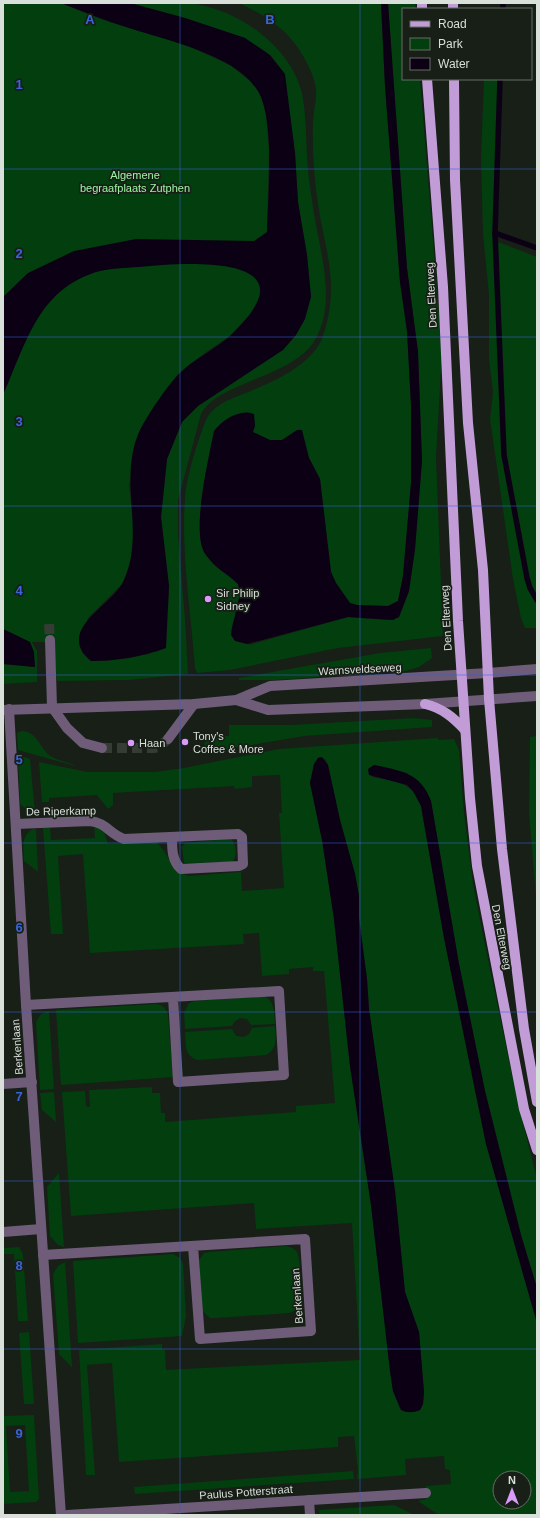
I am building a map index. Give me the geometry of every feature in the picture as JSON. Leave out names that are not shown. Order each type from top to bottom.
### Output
[{"type":"main road","name":"Den Elterweg","points":[[427,80],[443,287],[452,509],[470,798],[480,888],[524,1109],[537,1150]]},
{"type":"main road","name":"Den Elterweg","points":[[454,80],[455,180],[468,423],[483,570],[489,699],[502,849],[524,1029],[537,1102]]},
{"type":"main road","points":[[425,704],[434,706],[451,716],[465,730]]},
{"type":"street","points":[[50,640],[52,707],[82,743],[102,748]]},
{"type":"street","name":"Warnsveldseweg","points":[[6,710],[52,707],[194,704],[236,700],[270,686],[488,674],[537,669]]},
{"type":"street","name":"Warnsveldseweg","points":[[236,700],[268,710],[425,704],[537,696]]},
{"type":"street","points":[[168,739],[194,704]]},
{"type":"street","name":"Berkenlaan","points":[[6,710],[16,824],[26,1005],[61,1515]]},
{"type":"street","name":"De Riperkamp","points":[[16,824],[90,821],[100,822],[116,836],[124,839],[240,834],[242,837],[243,864],[239,866],[181,868],[178,866],[173,855],[172,838]]},
{"type":"street","name":"Berkenlaan","points":[[26,1005],[279,991],[284,1075],[178,1082],[173,997]]},
{"type":"street","points":[[3,1084],[32,1082]]},
{"type":"street","points":[[3,1232],[41,1229]]},
{"type":"street","name":"Berkenlaan","points":[[43,1255],[305,1239],[311,1331],[200,1339],[194,1246]]},
{"type":"street","name":"Paulus Potterstraat","points":[[67,1515],[205,1511],[309,1500],[426,1493]]},
{"type":"street","points":[[309,1500],[310,1515]]},
{"type":"green space","name":"Algemene begraafplaats Zutphen","points":[[3,3],[61,3],[101,19],[186,45],[230,65],[249,80],[260,93],[266,115],[269,150],[267,232],[254,275],[260,286],[261,295],[250,314],[230,336],[206,352],[177,375],[141,429],[129,485],[134,531],[131,561],[123,583],[88,618],[79,645],[83,654],[91,661],[106,661],[149,654],[168,607],[169,586],[161,517],[167,459],[182,422],[198,406],[282,350],[311,297],[307,255],[298,202],[295,153],[284,74],[245,38],[185,18],[130,3],[190,3],[226,13],[243,21],[274,45],[296,76],[302,93],[305,116],[307,163],[325,277],[326,294],[322,326],[315,340],[305,352],[291,363],[223,394],[210,403],[201,414],[178,500],[178,534],[188,674],[128,680],[57,681],[53,642],[32,642],[37,651],[37,682],[3,684],[3,664],[34,667],[30,642],[3,629]]},
{"type":"green space","points":[[239,3],[381,3],[385,86],[400,282],[407,331],[411,405],[411,483],[403,576],[398,601],[388,606],[357,605],[350,603],[336,583],[331,572],[320,479],[309,458],[300,429],[282,440],[270,440],[252,432],[252,413],[235,416],[227,420],[214,431],[205,477],[200,514],[202,545],[206,555],[213,564],[238,584],[240,594],[235,613],[249,645],[348,617],[386,620],[399,617],[409,591],[415,549],[422,461],[418,352],[407,268],[388,3],[415,3],[416,8],[402,8],[402,80],[420,80],[442,352],[436,457],[443,636],[338,648],[230,670],[197,673],[195,668],[187,583],[184,519],[189,474],[204,426],[210,413],[216,407],[292,371],[309,357],[316,350],[321,341],[326,328],[330,308],[330,267],[314,174],[313,133],[316,87],[306,61],[291,39],[274,23],[252,9]]},
{"type":"green space","points":[[484,80],[498,80],[498,242],[537,257],[537,628],[525,628],[521,618],[513,579],[490,419],[493,392],[489,359],[489,295],[483,234],[481,159]]},
{"type":"green space","points":[[431,648],[432,658],[419,667],[406,671],[275,680],[239,680],[239,678],[380,653]]},
{"type":"green space","points":[[414,718],[432,720],[432,727],[304,736],[204,753],[205,735],[229,736],[229,725],[291,725]]},
{"type":"green space","points":[[21,731],[32,734],[44,750],[52,757],[75,766],[18,750],[17,733]]},
{"type":"green space","points":[[537,736],[537,909],[529,813],[530,737]]},
{"type":"green space","points":[[438,738],[438,740],[454,739],[459,750],[464,813],[473,884],[517,1099],[537,1179],[537,1288],[521,1235],[485,1091],[459,964],[431,801],[407,773],[374,765],[372,777],[395,781],[408,787],[413,791],[421,806],[444,938],[486,1144],[537,1323],[537,1515],[439,1515],[418,1501],[426,1499],[426,1486],[451,1484],[450,1470],[445,1469],[444,1456],[405,1459],[406,1475],[357,1479],[358,1471],[354,1436],[338,1437],[338,1447],[119,1462],[112,1363],[87,1365],[95,1475],[86,1475],[79,1350],[162,1344],[162,1350],[165,1350],[166,1370],[360,1360],[352,1223],[256,1229],[254,1203],[71,1216],[62,1092],[85,1091],[86,1106],[90,1107],[89,1090],[152,1087],[152,1093],[160,1093],[161,1113],[165,1113],[165,1122],[296,1112],[296,1106],[335,1103],[324,971],[313,971],[313,967],[289,969],[289,974],[262,976],[259,933],[243,934],[244,944],[90,953],[83,854],[58,856],[63,934],[51,934],[43,828],[50,827],[51,840],[95,838],[94,824],[102,825],[108,844],[156,842],[178,871],[183,874],[189,876],[241,872],[242,891],[284,888],[279,813],[282,813],[280,775],[252,776],[252,787],[235,789],[234,786],[113,793],[113,805],[108,809],[97,795],[49,798],[49,802],[42,802],[39,762],[87,772],[155,772],[184,768],[279,749]],"holes":[[[319,757],[325,759],[328,765],[359,896],[359,918],[367,979],[369,1009],[395,1191],[405,1292],[419,1332],[424,1392],[423,1404],[420,1410],[411,1412],[400,1409],[393,1391],[371,1205],[350,1066],[334,919],[322,840],[310,783],[314,764]]]},
{"type":"green space","points":[[18,755],[30,759],[35,813],[29,812],[20,804]]},
{"type":"green space","points":[[33,829],[36,829],[38,872],[24,861],[24,839]]},
{"type":"green space","points":[[231,839],[236,851],[232,862],[184,863],[182,847],[185,843]]},
{"type":"green space","points":[[262,996],[272,1003],[275,1024],[251,1025],[247,1019],[240,1018],[234,1022],[232,1026],[185,1029],[184,1013],[189,1003],[195,1001]]},
{"type":"green space","points":[[156,1004],[164,1007],[168,1015],[173,1077],[61,1085],[56,1010]]},
{"type":"green space","points":[[49,1011],[54,1089],[40,1090],[36,1022],[41,1014]]},
{"type":"green space","points":[[275,1026],[276,1039],[274,1046],[273,1049],[266,1055],[198,1060],[190,1056],[186,1046],[185,1032],[232,1029],[236,1036],[244,1037],[249,1034],[252,1028]]},
{"type":"green space","points":[[54,1092],[56,1122],[42,1110],[40,1093]]},
{"type":"green space","points":[[59,1173],[64,1247],[58,1245],[50,1236],[47,1187]]},
{"type":"green space","points":[[286,1246],[295,1250],[298,1256],[301,1298],[298,1309],[290,1313],[216,1318],[210,1318],[202,1311],[199,1260],[204,1253]]},
{"type":"green space","points":[[19,1247],[23,1254],[28,1321],[18,1321],[14,1254],[3,1254],[3,1248]]},
{"type":"green space","points":[[173,1254],[180,1258],[183,1264],[186,1316],[182,1336],[78,1343],[73,1261]]},
{"type":"green space","points":[[65,1262],[72,1367],[59,1354],[53,1274],[58,1266]]},
{"type":"green space","points":[[29,1332],[34,1404],[24,1404],[19,1333]]},
{"type":"green space","points":[[34,1415],[39,1499],[36,1502],[3,1504],[3,1416]],"holes":[[[25,1425],[29,1491],[10,1492],[6,1426]]]},
{"type":"green space","points":[[353,1471],[354,1479],[135,1494],[134,1487]]},
{"type":"green space","points":[[394,1505],[414,1515],[320,1515],[319,1510]]},
{"type":"water","points":[[61,3],[130,3],[185,18],[245,38],[270,55],[285,74],[295,153],[298,202],[307,255],[311,297],[305,319],[296,335],[283,350],[198,406],[182,422],[167,459],[161,517],[169,586],[166,648],[129,658],[110,660],[91,661],[81,649],[79,638],[82,628],[90,618],[118,590],[124,580],[130,561],[133,543],[131,467],[134,449],[140,430],[168,386],[178,375],[190,364],[231,335],[254,309],[260,290],[253,277],[236,269],[213,265],[161,265],[112,269],[96,272],[76,281],[60,292],[47,306],[27,339],[3,395],[3,297],[28,273],[74,251],[136,239],[254,241],[267,232],[269,141],[264,106],[259,93],[249,80],[236,69],[201,51],[112,22]]},
{"type":"water","points":[[381,3],[388,3],[407,268],[418,352],[422,461],[415,549],[409,591],[399,617],[393,620],[348,617],[247,644],[235,641],[231,635],[239,596],[238,584],[214,564],[206,555],[202,545],[200,531],[202,496],[214,431],[226,419],[237,414],[254,414],[255,426],[253,432],[270,440],[282,440],[297,430],[302,430],[309,458],[320,479],[331,572],[336,583],[350,603],[357,605],[388,606],[398,601],[403,576],[411,483],[411,405],[407,331],[400,282],[385,86]]},
{"type":"water","points":[[3,629],[30,642],[34,652],[35,667],[3,664]]},
{"type":"water","points":[[322,757],[328,765],[359,896],[359,918],[367,979],[369,1009],[395,1191],[405,1292],[419,1332],[424,1392],[423,1404],[420,1410],[412,1412],[401,1410],[393,1391],[390,1371],[371,1205],[350,1066],[334,919],[322,840],[310,783],[314,764],[318,758]]},
{"type":"water","points":[[374,765],[401,771],[415,778],[426,791],[431,801],[459,964],[485,1091],[521,1235],[537,1288],[537,1323],[486,1144],[444,938],[421,806],[413,791],[407,785],[369,775],[368,769]]},
{"type":"waterway","points":[[503,3],[503,8]]},
{"type":"waterway","points":[[500,80],[495,233],[504,455],[527,578],[530,588],[537,600]]},
{"type":"waterway","points":[[495,233],[537,248]]},
{"type":"tunnel","points":[[49,624],[50,640]]},
{"type":"tunnel","points":[[102,748],[154,748],[159,747],[168,739]]},
{"type":"place","name":"Sir Philip Sidney","points":[[208,599]]},
{"type":"place","name":"Tony's Coffee & More","points":[[185,742]]},
{"type":"place","name":"Haan","points":[[131,743]]}]
